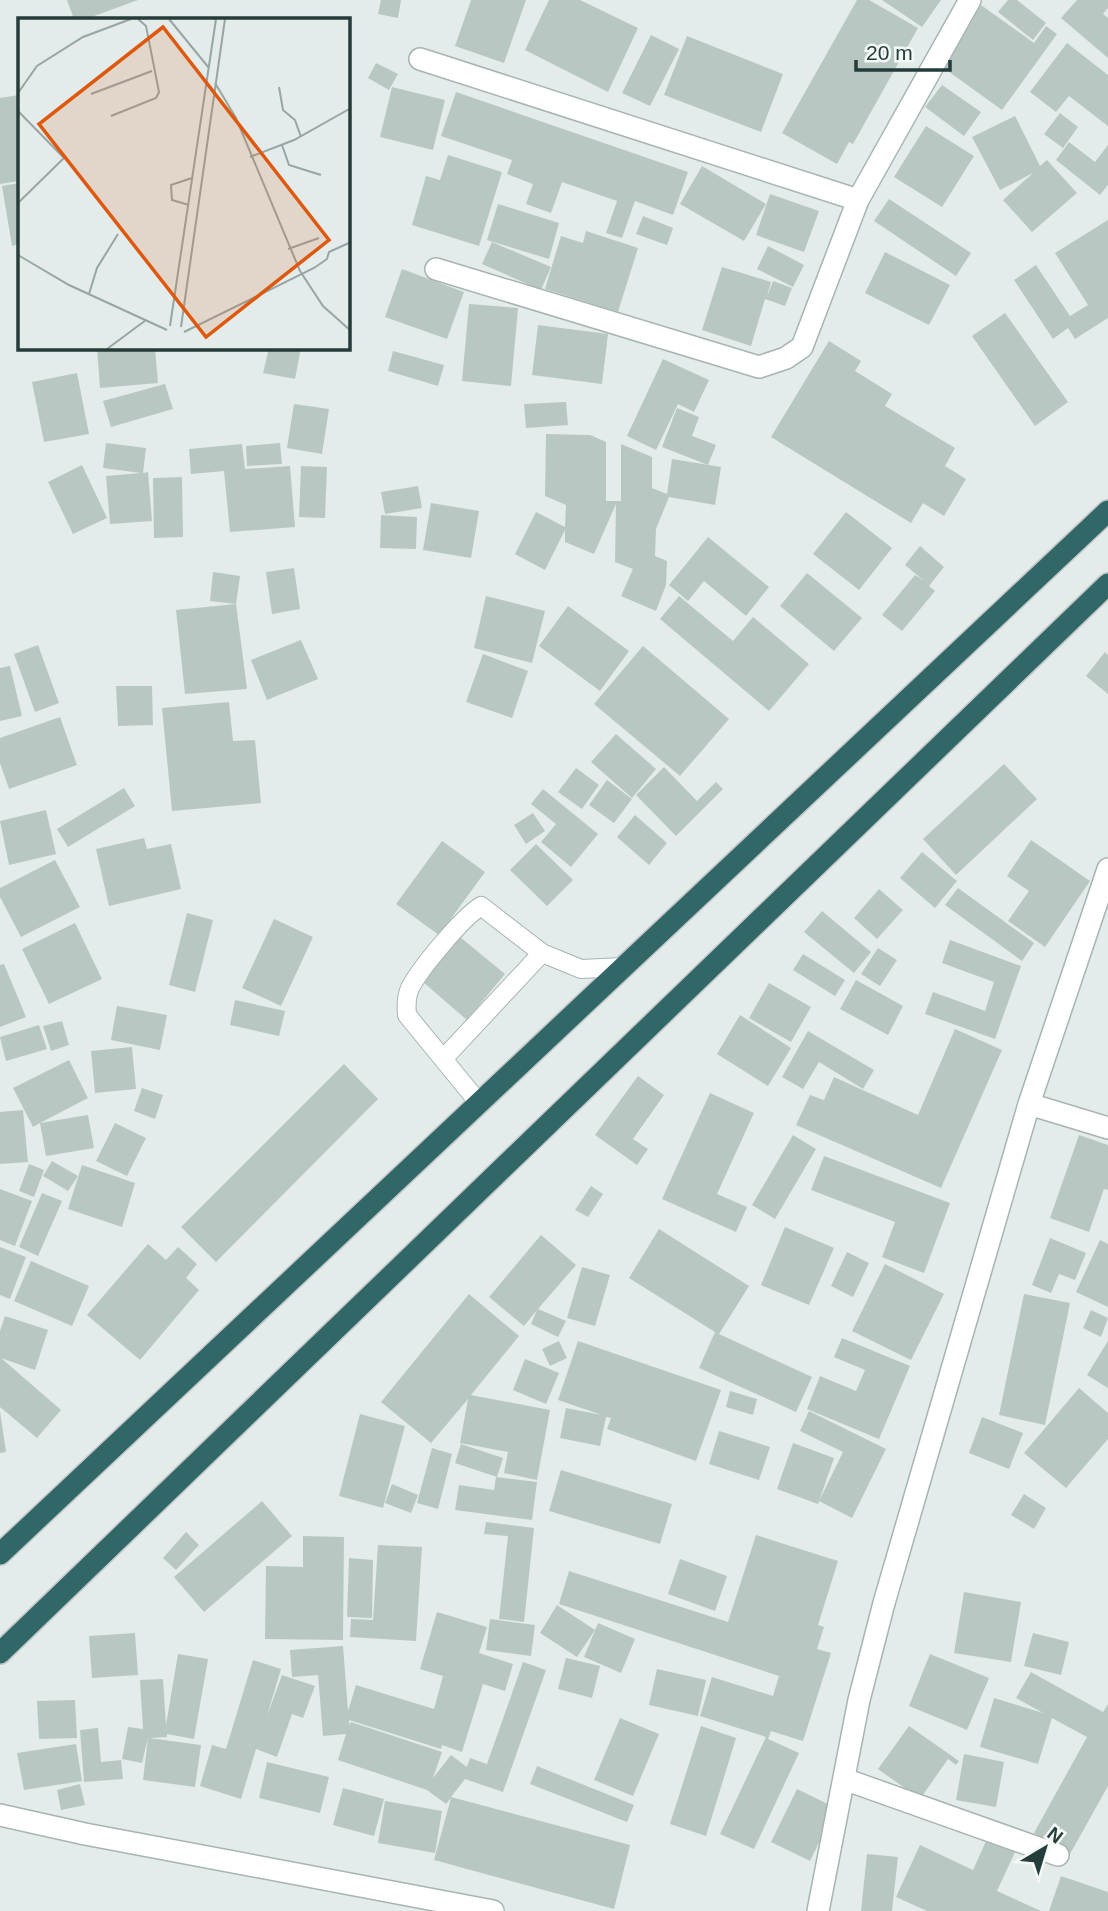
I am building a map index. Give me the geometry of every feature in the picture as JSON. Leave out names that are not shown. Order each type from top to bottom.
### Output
[{"type":"highway","points":[[0,1554],[1108,511]]},
{"type":"highway","points":[[0,1653],[1108,584]]},
{"type":"street","points":[[436,269],[759,367],[786,358],[802,347],[858,200],[970,0]]},
{"type":"street","points":[[420,59],[858,200]]},
{"type":"street","points":[[818,1911],[859,1700],[884,1604],[1029,1104],[1108,869]]},
{"type":"street","points":[[1029,1104],[1108,1128]]},
{"type":"street","points":[[844,1779],[1058,1856]]},
{"type":"street","points":[[0,1815],[85,1834],[493,1911]]},
{"type":"lane","points":[[479,1103],[407,1014],[406,1002],[411,986],[465,916],[481,906],[542,953],[581,969],[623,967]]},
{"type":"lane","points":[[444,1058],[542,953]]},
{"type":"building","points":[[67,0],[138,0],[89,18],[74,18]]},
{"type":"building","points":[[381,0],[401,0],[398,18],[378,14]]},
{"type":"building","points":[[471,0],[526,0],[504,63],[455,46]]},
{"type":"building","points":[[549,0],[580,0],[638,28],[608,92],[525,50]]},
{"type":"building","points":[[857,0],[869,0],[918,28],[853,144],[849,142],[837,164],[782,133]]},
{"type":"building","points":[[882,0],[941,0],[922,27]]},
{"type":"building","points":[[1008,0],[1017,0],[1046,23],[1033,40],[998,12]]},
{"type":"building","points":[[1077,0],[1108,0],[1108,8],[1103,14],[1108,18],[1108,58],[1061,18]]},
{"type":"building","points":[[981,5],[1034,43],[1046,26],[1057,34],[1002,110],[938,64]]},
{"type":"building","points":[[651,35],[679,49],[650,106],[622,93]]},
{"type":"building","points":[[687,36],[783,74],[761,132],[664,95]]},
{"type":"building","points":[[1067,43],[1108,75],[1108,126],[1069,96],[1056,112],[1030,92]]},
{"type":"building","points":[[376,63],[398,74],[389,90],[368,78]]},
{"type":"building","points":[[942,85],[981,112],[964,136],[925,107]]},
{"type":"building","points":[[392,87],[445,100],[433,150],[380,137]]},
{"type":"building","points":[[456,92],[688,172],[673,215],[635,201],[622,238],[606,233],[617,201],[562,182],[551,213],[526,204],[533,184],[507,174],[512,160],[441,136]]},
{"type":"building","points":[[18,95],[18,181],[0,184],[0,98]]},
{"type":"building","points":[[1060,113],[1078,127],[1063,148],[1044,134]]},
{"type":"building","points":[[1015,116],[1040,166],[1047,160],[1077,193],[1032,232],[1003,200],[1033,173],[1000,190],[972,137]]},
{"type":"building","points":[[926,126],[974,156],[942,207],[894,177]]},
{"type":"building","points":[[1069,142],[1095,162],[1108,145],[1108,185],[1100,195],[1056,160]]},
{"type":"building","points":[[448,155],[502,172],[479,246],[412,225],[426,176],[440,180]]},
{"type":"building","points":[[702,166],[766,204],[744,241],[680,204]]},
{"type":"building","points":[[18,183],[18,244],[12,246],[2,186]]},
{"type":"building","points":[[770,194],[819,211],[804,252],[756,235]]},
{"type":"building","points":[[889,199],[971,253],[956,276],[874,221]]},
{"type":"building","points":[[498,204],[559,223],[549,259],[487,240]]},
{"type":"building","points":[[643,216],[673,228],[667,245],[636,234]]},
{"type":"building","points":[[1108,220],[1108,318],[1075,339],[1068,328],[1053,339],[1014,280],[1036,265],[1070,316],[1088,305],[1055,253]]},
{"type":"building","points":[[586,231],[638,248],[618,312],[545,289],[561,236],[583,243]]},
{"type":"building","points":[[492,242],[551,267],[541,290],[482,264]]},
{"type":"building","points":[[768,246],[804,265],[793,287],[757,269]]},
{"type":"building","points":[[885,252],[950,285],[929,325],[865,293]]},
{"type":"building","points":[[722,267],[771,282],[767,297],[773,281],[792,288],[785,306],[765,299],[751,346],[702,330]]},
{"type":"building","points":[[402,269],[464,292],[447,339],[385,317]]},
{"type":"building","points":[[469,304],[518,308],[511,386],[462,381]]},
{"type":"building","points":[[1005,313],[1068,402],[1035,426],[972,336]]},
{"type":"building","points":[[538,325],[608,334],[602,384],[532,375]]},
{"type":"building","points":[[829,341],[861,361],[855,371],[892,394],[885,406],[955,448],[945,466],[966,479],[944,516],[923,503],[911,523],[771,437]]},
{"type":"building","points":[[97,350],[155,350],[158,383],[100,388]]},
{"type":"building","points":[[269,350],[301,350],[295,379],[263,373]]},
{"type":"building","points":[[393,351],[444,365],[438,386],[388,371]]},
{"type":"building","points":[[663,359],[709,380],[694,412],[678,404],[656,450],[627,436]]},
{"type":"building","points":[[77,373],[89,434],[44,442],[32,382]]},
{"type":"building","points":[[165,384],[173,409],[111,427],[103,401]]},
{"type":"building","points":[[566,402],[568,425],[526,428],[524,404]]},
{"type":"building","points":[[294,404],[329,409],[322,454],[287,448]]},
{"type":"building","points":[[677,408],[699,417],[692,436],[716,445],[708,465],[662,447]]},
{"type":"building","points":[[546,434],[590,435],[606,442],[606,501],[621,501],[621,444],[652,457],[652,488],[667,494],[672,459],[721,467],[715,505],[669,497],[656,529],[655,556],[667,561],[666,585],[656,611],[621,596],[633,569],[615,562],[616,504],[594,554],[565,542],[565,530],[545,570],[515,554],[536,512],[565,527],[566,505],[545,496]]},
{"type":"building","points":[[106,443],[146,448],[143,473],[148,472],[152,521],[110,524],[106,476],[141,473],[103,468]]},
{"type":"building","points":[[280,443],[282,464],[247,466],[246,446]]},
{"type":"building","points":[[242,444],[245,469],[290,466],[295,527],[230,532],[224,471],[191,474],[189,449]]},
{"type":"building","points":[[82,465],[107,518],[73,534],[48,482]]},
{"type":"building","points":[[301,466],[327,467],[325,518],[299,517]]},
{"type":"building","points":[[182,477],[183,537],[154,538],[153,478]]},
{"type":"building","points":[[418,486],[422,508],[385,514],[381,492]]},
{"type":"building","points":[[431,503],[479,511],[471,558],[423,550]]},
{"type":"building","points":[[846,512],[892,548],[859,590],[813,554]]},
{"type":"building","points":[[381,515],[417,517],[416,549],[380,548]]},
{"type":"building","points":[[708,537],[769,587],[746,616],[704,581],[688,601],[669,585]]},
{"type":"building","points":[[920,546],[944,567],[929,586],[935,591],[902,631],[882,615],[915,575],[924,581],[905,565]]},
{"type":"building","points":[[294,568],[300,609],[272,614],[266,572]]},
{"type":"building","points":[[213,572],[240,576],[236,604],[210,601]]},
{"type":"building","points":[[807,573],[862,618],[834,651],[780,606]]},
{"type":"building","points":[[486,596],[545,611],[532,663],[474,648]]},
{"type":"building","points":[[679,596],[733,641],[753,617],[809,664],[769,711],[660,619]]},
{"type":"building","points":[[236,604],[247,689],[185,694],[176,610]]},
{"type":"building","points":[[568,606],[629,651],[600,691],[539,646]]},
{"type":"building","points":[[301,640],[318,679],[267,700],[251,660]]},
{"type":"building","points":[[38,645],[59,703],[35,712],[14,654]]},
{"type":"building","points":[[643,646],[729,719],[680,776],[594,704]]},
{"type":"building","points":[[1105,652],[1108,655],[1108,694],[1086,676]]},
{"type":"building","points":[[483,654],[528,671],[512,718],[466,702]]},
{"type":"building","points":[[10,666],[22,716],[0,721],[0,668]]},
{"type":"building","points":[[116,686],[152,686],[153,725],[118,726]]},
{"type":"building","points":[[229,702],[233,741],[255,740],[261,803],[172,811],[162,708]]},
{"type":"building","points":[[60,717],[77,765],[9,789],[0,763],[0,738]]},
{"type":"building","points":[[616,734],[656,769],[632,798],[591,762]]},
{"type":"building","points":[[1004,764],[1037,799],[956,875],[923,839]]},
{"type":"building","points":[[664,767],[697,801],[716,782],[723,789],[676,836],[636,795]]},
{"type":"building","points":[[576,768],[599,785],[582,809],[558,792]]},
{"type":"building","points":[[607,780],[632,799],[614,823],[589,805]]},
{"type":"building","points":[[124,788],[135,806],[68,847],[57,829]]},
{"type":"building","points":[[543,789],[598,834],[571,867],[541,842],[556,824],[531,804]]},
{"type":"building","points":[[46,810],[56,854],[9,865],[0,821]]},
{"type":"building","points":[[533,813],[545,831],[526,844],[514,825]]},
{"type":"building","points":[[635,815],[667,843],[649,865],[617,837]]},
{"type":"building","points":[[144,838],[147,849],[171,844],[181,889],[109,906],[96,849]]},
{"type":"building","points":[[1031,840],[1090,881],[1045,947],[1008,921],[1029,891],[1007,876]]},
{"type":"building","points":[[442,841],[485,872],[439,935],[396,904]]},
{"type":"building","points":[[536,844],[573,880],[547,906],[510,870]]},
{"type":"building","points":[[922,852],[957,881],[935,908],[900,878]]},
{"type":"building","points":[[55,860],[80,907],[21,937],[0,897],[0,888]]},
{"type":"building","points":[[958,888],[1034,943],[1022,961],[945,905]]},
{"type":"building","points":[[879,889],[903,910],[877,939],[854,918]]},
{"type":"building","points":[[822,911],[871,952],[854,973],[804,932]]},
{"type":"building","points":[[187,913],[213,920],[195,992],[169,985]]},
{"type":"building","points":[[274,919],[313,937],[281,1006],[242,988]]},
{"type":"building","points":[[75,923],[102,979],[49,1004],[22,949]]},
{"type":"building","points":[[460,937],[505,974],[467,1020],[423,982]]},
{"type":"building","points":[[950,940],[1021,966],[995,1039],[925,1014],[933,992],[985,1011],[994,982],[942,963]]},
{"type":"building","points":[[878,948],[897,960],[880,986],[861,974]]},
{"type":"building","points":[[803,954],[845,980],[835,996],[793,970]]},
{"type":"building","points":[[4,964],[26,1017],[0,1027],[0,965]]},
{"type":"building","points":[[856,980],[903,1006],[888,1035],[840,1009]]},
{"type":"building","points":[[769,983],[811,1007],[791,1042],[749,1018]]},
{"type":"building","points":[[235,1000],[285,1011],[279,1036],[230,1025]]},
{"type":"building","points":[[117,1006],[167,1015],[160,1050],[111,1040]]},
{"type":"building","points":[[740,1015],[791,1048],[768,1086],[717,1054]]},
{"type":"building","points":[[62,1021],[69,1045],[51,1051],[43,1026]]},
{"type":"building","points":[[39,1025],[47,1049],[6,1061],[0,1037]]},
{"type":"building","points":[[955,1029],[1002,1050],[941,1188],[796,1125],[810,1095],[824,1100],[834,1077],[918,1115]]},
{"type":"building","points":[[808,1031],[874,1070],[863,1089],[819,1062],[803,1089],[782,1077]]},
{"type":"building","points":[[132,1047],[136,1089],[95,1093],[91,1051]]},
{"type":"building","points":[[69,1060],[88,1098],[33,1127],[13,1088]]},
{"type":"building","points":[[344,1064],[378,1099],[216,1262],[181,1227]]},
{"type":"building","points":[[638,1076],[664,1095],[633,1139],[648,1149],[637,1165],[595,1135]]},
{"type":"building","points":[[142,1088],[163,1095],[155,1119],[134,1111]]},
{"type":"building","points":[[710,1093],[754,1113],[717,1194],[747,1207],[736,1232],[662,1199]]},
{"type":"building","points":[[23,1110],[28,1162],[0,1164],[0,1112]]},
{"type":"building","points":[[88,1115],[94,1148],[46,1156],[40,1123]]},
{"type":"building","points":[[115,1123],[146,1138],[127,1176],[96,1161]]},
{"type":"building","points":[[793,1135],[816,1149],[775,1219],[752,1205]]},
{"type":"building","points":[[1079,1135],[1108,1145],[1108,1190],[1104,1189],[1089,1232],[1050,1218]]},
{"type":"building","points":[[824,1156],[950,1203],[924,1273],[882,1257],[895,1222],[811,1190]]},
{"type":"building","points":[[52,1161],[78,1176],[68,1191],[43,1176]]},
{"type":"building","points":[[29,1164],[44,1170],[34,1197],[19,1191]]},
{"type":"building","points":[[82,1165],[135,1183],[122,1227],[68,1209]]},
{"type":"building","points":[[591,1186],[603,1194],[588,1217],[575,1210]]},
{"type":"building","points":[[0,1189],[32,1201],[15,1246],[0,1240]]},
{"type":"building","points":[[42,1193],[62,1201],[38,1256],[19,1247]]},
{"type":"building","points":[[785,1227],[834,1248],[809,1305],[761,1285]]},
{"type":"building","points":[[659,1229],[749,1286],[719,1334],[812,1377],[796,1412],[699,1368],[715,1332],[629,1278]]},
{"type":"building","points":[[541,1235],[576,1265],[538,1309],[566,1321],[558,1337],[531,1324],[537,1310],[524,1326],[489,1297]]},
{"type":"building","points":[[1050,1238],[1086,1253],[1075,1280],[1059,1274],[1051,1293],[1032,1285]]},
{"type":"building","points":[[1100,1240],[1108,1244],[1108,1307],[1076,1292]]},
{"type":"building","points":[[148,1244],[166,1260],[178,1247],[197,1264],[186,1278],[199,1290],[140,1360],[87,1315]]},
{"type":"building","points":[[0,1247],[26,1257],[10,1299],[0,1295]]},
{"type":"building","points":[[847,1252],[869,1263],[853,1297],[831,1286]]},
{"type":"building","points":[[31,1261],[89,1286],[72,1326],[14,1301]]},
{"type":"building","points":[[885,1264],[944,1294],[911,1360],[852,1331]]},
{"type":"building","points":[[582,1267],[610,1275],[595,1326],[567,1318]]},
{"type":"building","points":[[469,1294],[519,1336],[471,1395],[550,1410],[537,1480],[504,1473],[508,1452],[460,1443],[468,1399],[431,1443],[381,1402]]},
{"type":"building","points":[[1024,1294],[1070,1303],[1045,1425],[999,1415]]},
{"type":"building","points":[[1091,1310],[1108,1318],[1101,1337],[1083,1328]]},
{"type":"building","points":[[5,1316],[48,1330],[35,1370],[1,1358],[61,1410],[37,1438],[0,1407],[0,1331]]},
{"type":"building","points":[[842,1338],[910,1366],[879,1439],[807,1409],[820,1376],[856,1391],[865,1370],[834,1357]]},
{"type":"building","points":[[559,1341],[567,1358],[550,1366],[542,1349]]},
{"type":"building","points":[[578,1341],[721,1390],[696,1461],[607,1429],[611,1418],[606,1417],[600,1446],[560,1438],[566,1408],[602,1415],[558,1400]]},
{"type":"building","points":[[1108,1341],[1108,1388],[1087,1375]]},
{"type":"building","points":[[525,1359],[559,1373],[546,1404],[513,1390]]},
{"type":"building","points":[[1079,1388],[1108,1413],[1108,1439],[1066,1488],[1024,1453]]},
{"type":"building","points":[[730,1391],[757,1399],[753,1415],[726,1407]]},
{"type":"building","points":[[0,1411],[6,1452],[0,1453]]},
{"type":"building","points":[[809,1411],[886,1449],[852,1518],[819,1501],[843,1452],[800,1431]]},
{"type":"building","points":[[360,1414],[405,1426],[383,1508],[339,1496]]},
{"type":"building","points":[[982,1417],[1023,1433],[1009,1469],[969,1453]]},
{"type":"building","points":[[719,1431],[770,1447],[759,1480],[709,1464]]},
{"type":"building","points":[[793,1443],[834,1458],[818,1504],[777,1489]]},
{"type":"building","points":[[461,1444],[503,1458],[497,1477],[455,1463]]},
{"type":"building","points":[[432,1448],[452,1454],[438,1509],[417,1503]]},
{"type":"building","points":[[561,1470],[672,1504],[660,1544],[549,1511]]},
{"type":"building","points":[[496,1477],[537,1482],[532,1520],[455,1510],[459,1485],[494,1490]]},
{"type":"building","points":[[392,1484],[418,1495],[411,1513],[385,1503]]},
{"type":"building","points":[[1024,1494],[1046,1508],[1034,1529],[1011,1515]]},
{"type":"building","points":[[262,1501],[292,1536],[204,1612],[174,1577]]},
{"type":"building","points":[[486,1522],[534,1528],[524,1622],[499,1619],[508,1536],[484,1534]]},
{"type":"building","points":[[186,1532],[199,1545],[176,1570],[163,1558]]},
{"type":"building","points":[[756,1535],[838,1561],[818,1625],[824,1627],[817,1649],[831,1653],[803,1741],[771,1731],[768,1739],[799,1753],[754,1849],[720,1834],[766,1737],[700,1716],[712,1677],[773,1696],[779,1676],[559,1604],[569,1571],[728,1622]]},
{"type":"building","points":[[303,1536],[344,1537],[343,1640],[265,1639],[266,1566],[303,1567]]},
{"type":"building","points":[[378,1545],[422,1547],[416,1641],[350,1637],[351,1619],[373,1620]]},
{"type":"building","points":[[349,1558],[373,1560],[372,1618],[347,1617]]},
{"type":"building","points":[[680,1559],[727,1576],[715,1611],[668,1594]]},
{"type":"building","points":[[964,1592],[1021,1602],[1011,1662],[954,1653]]},
{"type":"building","points":[[557,1605],[595,1630],[577,1657],[540,1633]]},
{"type":"building","points":[[437,1612],[487,1627],[479,1653],[513,1664],[505,1691],[483,1684],[462,1752],[442,1745],[441,1749],[349,1720],[349,1725],[351,1722],[442,1752],[433,1778],[451,1755],[467,1767],[470,1758],[487,1764],[523,1662],[546,1670],[503,1792],[465,1779],[451,1797],[630,1845],[614,1909],[434,1860],[451,1798],[446,1804],[427,1790],[338,1760],[346,1734],[323,1736],[318,1675],[292,1677],[290,1650],[343,1646],[348,1711],[356,1685],[434,1709],[443,1676],[420,1669]]},
{"type":"building","points":[[490,1619],[535,1625],[531,1656],[486,1650]]},
{"type":"building","points":[[598,1623],[635,1639],[621,1673],[584,1657]]},
{"type":"building","points":[[135,1633],[138,1675],[92,1678],[89,1636]]},
{"type":"building","points":[[1033,1633],[1069,1642],[1061,1675],[1024,1666]]},
{"type":"building","points":[[178,1654],[208,1659],[194,1739],[167,1734],[167,1737],[149,1738],[201,1745],[195,1787],[143,1780],[148,1738],[142,1763],[122,1759],[128,1727],[143,1729],[140,1680],[163,1679],[166,1725]]},
{"type":"building","points":[[930,1654],[989,1678],[967,1730],[909,1706]]},
{"type":"building","points":[[566,1658],[600,1666],[592,1698],[558,1689]]},
{"type":"building","points":[[253,1660],[281,1669],[267,1716],[282,1675],[315,1686],[303,1718],[292,1714],[277,1757],[256,1749],[241,1799],[200,1786],[212,1745],[226,1749]]},
{"type":"building","points":[[657,1669],[706,1680],[698,1716],[649,1705]]},
{"type":"building","points":[[1031,1672],[1103,1712],[1108,1704],[1108,1786],[1070,1854],[1034,1833],[1087,1737],[1052,1718],[1038,1764],[980,1747],[994,1698],[1043,1713],[1016,1698]]},
{"type":"building","points":[[75,1700],[77,1738],[39,1739],[37,1701]]},
{"type":"building","points":[[620,1718],[659,1734],[633,1796],[594,1780]]},
{"type":"building","points":[[701,1726],[736,1738],[706,1836],[670,1824]]},
{"type":"building","points":[[909,1726],[959,1761],[956,1765],[948,1759],[920,1799],[878,1769]]},
{"type":"building","points":[[98,1728],[101,1762],[121,1760],[123,1779],[84,1782],[80,1730]]},
{"type":"building","points":[[76,1744],[82,1781],[24,1790],[17,1753]]},
{"type":"building","points":[[964,1754],[1004,1762],[996,1807],[956,1800]]},
{"type":"building","points":[[267,1762],[329,1777],[320,1813],[259,1798]]},
{"type":"building","points":[[537,1766],[634,1805],[627,1822],[530,1784]]},
{"type":"building","points":[[80,1784],[85,1805],[61,1810],[57,1790]]},
{"type":"building","points":[[343,1788],[384,1799],[374,1836],[333,1825]]},
{"type":"building","points":[[797,1789],[836,1808],[810,1861],[771,1842]]},
{"type":"building","points":[[385,1801],[442,1811],[435,1853],[378,1843]]},
{"type":"building","points":[[987,1839],[1015,1852],[997,1891],[1041,1911],[927,1911],[896,1897],[920,1845],[973,1870]]},
{"type":"building","points":[[867,1854],[898,1857],[892,1911],[861,1911]]},
{"type":"building","points":[[1061,1876],[1108,1892],[1108,1911],[1049,1911]]}]
